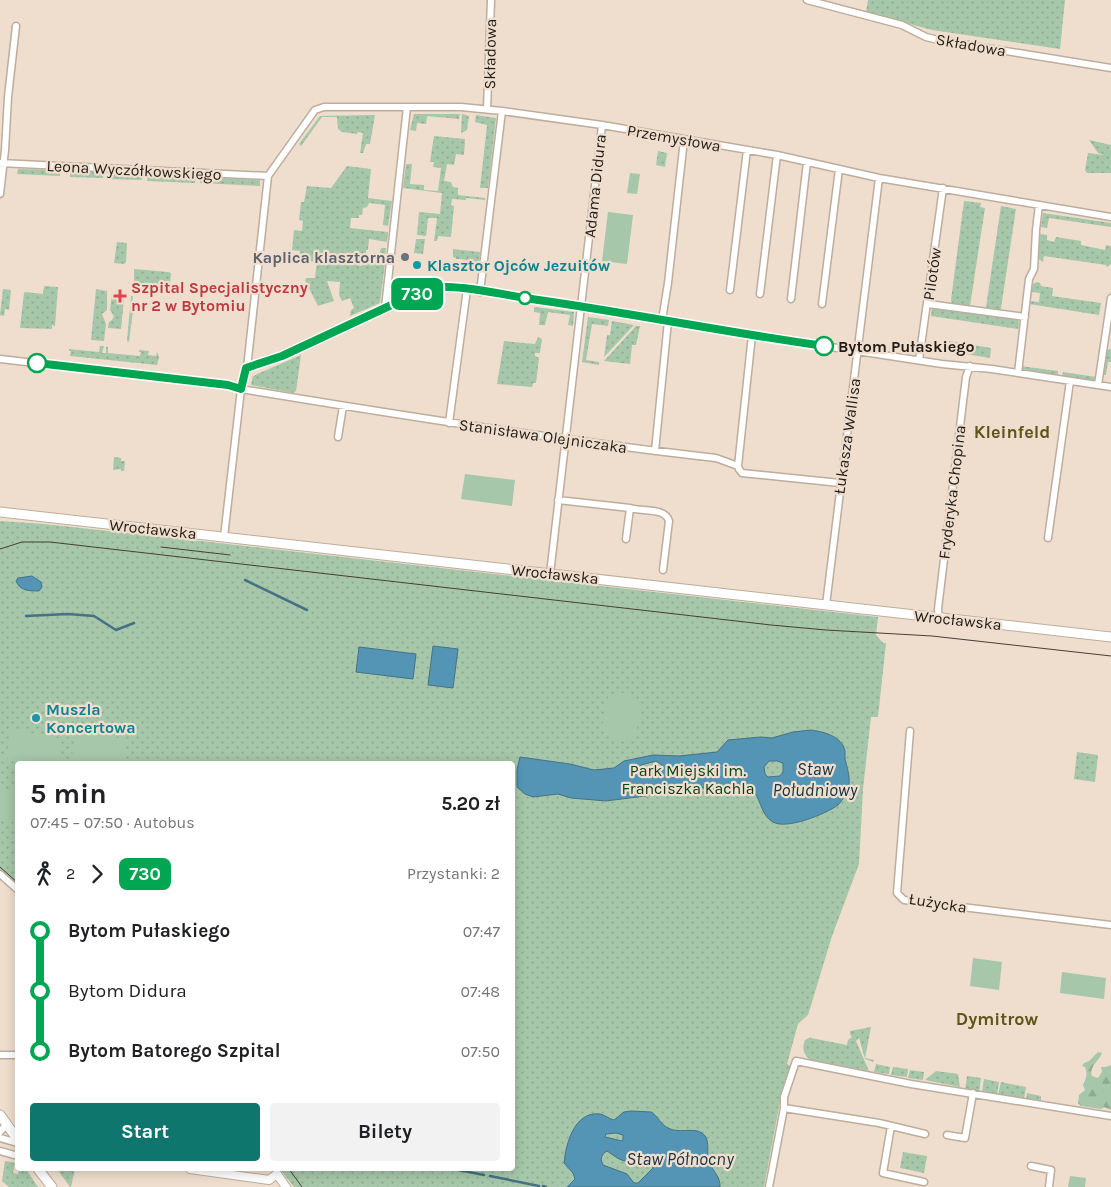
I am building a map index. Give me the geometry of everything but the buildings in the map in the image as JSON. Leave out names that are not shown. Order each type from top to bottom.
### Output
[{"type":"main road","name":"Wrocławska","points":[[0,512],[1111,637]]},
{"type":"main road","points":[[2,1118],[15,1137]]},
{"type":"main road","points":[[39,1171],[49,1185]]},
{"type":"street","name":"Składowa","points":[[488,109],[490,0]]},
{"type":"street","name":"Składowa","points":[[807,0],[902,26],[926,37],[938,40],[1111,68]]},
{"type":"street","points":[[0,194],[16,26]]},
{"type":"street","name":"Przemysłowa","points":[[268,176],[315,110],[324,107],[488,109],[602,125],[777,155],[879,178],[1111,217]]},
{"type":"street","points":[[384,308],[408,107]]},
{"type":"street","points":[[480,292],[502,111]]},
{"type":"street","name":"Adama Didura","points":[[550,574],[602,125]]},
{"type":"street","points":[[656,451],[668,283],[684,140]]},
{"type":"street","points":[[730,290],[747,150]]},
{"type":"street","points":[[760,294],[777,155]]},
{"type":"street","points":[[791,299],[807,162]]},
{"type":"street","name":"Leona Wyczółkowskiego","points":[[2,163],[268,176]]},
{"type":"street","points":[[822,304],[838,169]]},
{"type":"street","points":[[224,537],[268,176]]},
{"type":"street","name":"Łukasza Wallisa","points":[[826,605],[879,178]]},
{"type":"street","name":"Pilotów","points":[[919,360],[943,188]]},
{"type":"street","points":[[1018,373],[1030,280],[1034,269],[1039,205]]},
{"type":"street","points":[[246,368],[282,356],[428,288],[435,287],[582,306],[858,352],[1111,387]]},
{"type":"street","points":[[449,423],[467,290]]},
{"type":"street","points":[[1098,385],[1109,330],[1111,298]]},
{"type":"street","points":[[928,304],[1025,317]]},
{"type":"street","points":[[738,466],[752,335]]},
{"type":"street","name":"Stanisława Olejniczaka","points":[[0,359],[228,385],[241,389],[449,423],[566,440],[716,458],[738,466],[742,473],[840,483]]},
{"type":"street","name":"Fryderyka Chopina","points":[[939,618],[938,609],[966,378],[970,366]]},
{"type":"street","points":[[1048,538],[1070,381]]},
{"type":"street","points":[[338,437],[343,406]]},
{"type":"street","points":[[558,500],[663,513],[670,521],[663,570]]},
{"type":"street","points":[[626,539],[630,508]]},
{"type":"street","name":"Łużycka","points":[[910,731],[897,893],[904,900],[1111,925]]},
{"type":"street","points":[[0,874],[15,887]]},
{"type":"street","points":[[0,1055],[15,1055]]},
{"type":"street","points":[[769,1187],[784,1108],[784,1097],[796,1061],[889,1080],[1111,1116]]},
{"type":"street","points":[[947,1135],[965,1138],[973,1094]]},
{"type":"street","points":[[784,1108],[891,1126],[925,1134]]},
{"type":"street","points":[[0,1132],[4,1126],[2,1118]]},
{"type":"street","points":[[891,1126],[883,1173],[924,1182]]},
{"type":"street","points":[[0,1138],[15,1140]]},
{"type":"street","points":[[1031,1166],[1050,1170],[1049,1187]]},
{"type":"street","points":[[204,1171],[269,1180],[275,1172],[286,1187]]},
{"type":"green space","points":[[868,0],[1065,0],[1060,49],[932,30],[866,12]]},
{"type":"green space","points":[[414,114],[460,114],[459,119],[427,116],[426,124],[417,123],[416,131],[410,130]]},
{"type":"green space","points":[[462,114],[469,116],[467,130],[461,133]]},
{"type":"green space","points":[[375,115],[370,144],[366,144],[363,153],[360,153],[363,133],[342,132],[338,129],[337,117],[322,117],[301,146],[299,144],[320,116]]},
{"type":"green space","points":[[476,115],[496,118],[488,188],[480,188],[487,125],[475,122]]},
{"type":"green space","points":[[434,136],[465,139],[464,155],[456,154],[454,165],[447,164],[444,181],[451,182],[453,187],[458,188],[458,195],[485,198],[485,200],[452,199],[451,205],[454,206],[451,237],[438,236],[437,241],[434,241],[437,218],[428,218],[426,236],[417,235],[419,212],[440,214],[442,193],[403,188],[406,164],[412,164],[410,184],[424,185],[424,190],[438,191],[441,168],[433,167],[434,162],[430,162]]},
{"type":"green space","points":[[1089,140],[1111,145],[1111,173],[1087,173],[1085,170],[1088,153],[1104,155],[1098,153]]},
{"type":"green space","points":[[658,151],[667,153],[665,167],[656,165]]},
{"type":"green space","points":[[347,166],[371,169],[368,198],[392,201],[388,226],[383,225],[385,205],[369,203],[367,207],[363,208],[362,215],[359,215],[359,218],[351,218],[350,228],[388,232],[387,242],[369,239],[368,250],[366,250],[366,255],[379,256],[381,248],[386,248],[385,259],[359,256],[357,265],[362,266],[363,261],[385,263],[380,303],[350,316],[351,310],[354,308],[350,298],[342,301],[339,295],[340,282],[327,281],[334,301],[318,306],[305,280],[307,278],[315,278],[317,262],[299,260],[300,251],[292,250],[294,230],[302,231],[303,221],[299,220],[301,202],[304,202],[307,186],[331,188]]},
{"type":"green space","points":[[18,169],[60,170],[60,176],[17,174]]},
{"type":"green space","points":[[70,171],[103,172],[103,178],[70,177]]},
{"type":"green space","points":[[108,173],[143,174],[142,180],[108,179]]},
{"type":"green space","points":[[630,173],[640,174],[637,194],[627,193]]},
{"type":"green space","points":[[148,174],[196,177],[195,183],[147,181]]},
{"type":"green space","points":[[200,177],[260,180],[260,186],[200,183]]},
{"type":"green space","points":[[964,201],[981,203],[980,207],[985,208],[970,306],[952,303],[951,300]]},
{"type":"green space","points":[[1001,206],[1016,209],[999,311],[986,307]]},
{"type":"green space","points":[[608,212],[633,215],[627,264],[602,261]]},
{"type":"green space","points":[[1043,213],[1111,223],[1111,227],[1049,218],[1047,228],[1041,227]]},
{"type":"green space","points":[[1040,234],[1047,235],[1047,240],[1054,242],[1056,237],[1081,241],[1081,245],[1105,250],[1106,245],[1111,246],[1111,264],[1107,267],[1106,265],[1044,256],[1043,262],[1036,257]]},
{"type":"green space","points":[[416,239],[425,239],[423,254],[414,253]]},
{"type":"green space","points":[[117,242],[127,243],[126,262],[124,264],[114,263]]},
{"type":"green space","points":[[453,249],[480,252],[479,264],[456,259],[453,257]]},
{"type":"green space","points":[[134,269],[171,273],[170,284],[163,288],[134,286]]},
{"type":"green space","points":[[1037,282],[1041,286],[1053,288],[1052,296],[1101,303],[1099,315],[1029,304],[1030,301],[1039,302],[1040,293],[1031,292],[1033,284]]},
{"type":"green space","points":[[44,286],[58,287],[55,326],[52,325],[52,329],[20,328],[24,293],[43,294]]},
{"type":"green space","points":[[3,289],[11,290],[9,310],[5,309],[4,316],[0,315]]},
{"type":"green space","points":[[96,289],[107,291],[107,310],[102,314],[106,324],[104,341],[91,340]]},
{"type":"green space","points":[[115,292],[126,293],[127,295],[124,299],[121,329],[108,328],[109,322],[114,316],[110,310],[112,294],[115,294]]},
{"type":"green space","points":[[131,296],[133,296],[132,303],[134,303],[129,342],[127,341]]},
{"type":"green space","points":[[534,307],[574,312],[573,326],[568,325],[570,315],[548,312],[545,325],[539,325],[540,313],[534,312]]},
{"type":"green space","points":[[932,308],[1018,320],[1018,329],[931,316]]},
{"type":"green space","points":[[588,317],[609,320],[608,326],[592,324],[586,360],[599,362],[599,365],[582,362]]},
{"type":"green space","points":[[612,321],[634,325],[604,357],[607,335],[610,335]]},
{"type":"green space","points":[[636,326],[640,326],[636,345],[632,345],[630,364],[604,361]]},
{"type":"green space","points":[[538,337],[542,339],[540,353],[535,353],[535,356],[539,358],[536,383],[533,383],[532,387],[497,384],[504,341],[535,344]]},
{"type":"green space","points":[[949,341],[991,348],[990,358],[947,351]]},
{"type":"green space","points":[[100,346],[104,346],[102,353],[106,353],[106,347],[108,347],[108,353],[140,356],[141,352],[139,350],[149,351],[148,355],[156,356],[157,352],[159,357],[157,365],[70,356],[71,351],[69,349],[99,352]]},
{"type":"green space","points":[[1111,349],[1111,362],[1108,362],[1106,375],[1103,375],[1107,351]]},
{"type":"green space","points":[[301,355],[296,391],[293,393],[251,385],[253,376]]},
{"type":"green space","points":[[1020,366],[1058,371],[1058,375],[1023,371]]},
{"type":"green space","points":[[1063,372],[1096,377],[1093,381],[1062,376]]},
{"type":"green space","points":[[114,457],[125,461],[124,471],[121,471],[121,469],[113,470]]},
{"type":"green space","points":[[465,474],[515,480],[512,506],[461,499]]},
{"type":"green space","name":"Park Miejski im. Franciszka Kachla","points":[[0,521],[192,540],[878,617],[876,635],[883,643],[886,643],[878,717],[871,717],[863,789],[859,864],[832,936],[808,1015],[798,1024],[787,1064],[791,1066],[781,1096],[764,1187],[294,1187],[282,1171],[515,1171],[515,761],[15,761],[15,884],[0,870]]},
{"type":"green space","points":[[618,692],[637,699],[642,705],[635,738],[616,739],[608,736],[601,730],[608,697]]},
{"type":"green space","points":[[11,729],[62,739],[59,761],[20,761],[6,758]]},
{"type":"green space","points":[[75,732],[127,739],[123,761],[71,761]]},
{"type":"green space","points":[[1077,752],[1098,755],[1095,782],[1074,779]]},
{"type":"green space","points":[[0,788],[15,791],[15,823],[0,820]]},
{"type":"green space","points":[[973,958],[1002,962],[999,990],[970,986]]},
{"type":"green space","points":[[1062,972],[1106,978],[1104,999],[1060,993]]},
{"type":"green space","points":[[871,1027],[865,1058],[874,1060],[873,1062],[865,1059],[859,1038],[856,1041],[869,1071],[853,1068],[852,1070],[818,1063],[811,1060],[803,1049],[805,1040],[811,1037],[847,1045],[848,1040],[852,1037],[850,1031]]},
{"type":"green space","points":[[1098,1052],[1102,1053],[1101,1056],[1091,1072],[1092,1076],[1098,1078],[1102,1072],[1101,1067],[1111,1065],[1111,1110],[1104,1107],[1101,1109],[1081,1106],[1078,1103],[1079,1095],[1085,1090],[1083,1085],[1086,1079],[1086,1072],[1085,1067],[1082,1066]]},
{"type":"green space","points":[[876,1064],[890,1067],[889,1074],[874,1072]]},
{"type":"green space","points":[[893,1067],[908,1069],[907,1077],[891,1075]]},
{"type":"green space","points":[[910,1070],[924,1072],[923,1080],[908,1078]]},
{"type":"green space","points":[[936,1071],[958,1074],[960,1087],[925,1080]]},
{"type":"green space","points":[[967,1076],[981,1078],[979,1092],[965,1090]]},
{"type":"green space","points":[[984,1079],[999,1082],[997,1095],[982,1092]]},
{"type":"green space","points":[[1001,1082],[1026,1087],[1024,1099],[998,1095]]},
{"type":"green space","points":[[1027,1093],[1041,1096],[1041,1102],[1026,1099]]},
{"type":"green space","points":[[903,1152],[927,1156],[924,1173],[900,1168]]},
{"type":"green space","points":[[5,1161],[15,1163],[13,1173],[18,1174],[19,1171],[27,1171],[38,1187],[9,1187],[2,1181]]},
{"type":"green space","points":[[58,1171],[75,1171],[70,1187]]},
{"type":"green space","points":[[1070,1176],[1086,1178],[1085,1187],[1068,1187]]},
{"type":"water","points":[[32,576],[41,582],[42,587],[39,591],[22,589],[16,581],[18,578]]},
{"type":"water","points":[[433,646],[458,649],[453,688],[428,685]]},
{"type":"water","points":[[359,647],[416,654],[413,679],[356,672]]},
{"type":"water","name":"Staw Południowy","points":[[811,730],[836,738],[845,751],[849,782],[846,793],[838,805],[825,813],[796,823],[779,824],[773,822],[764,813],[755,793],[748,795],[697,787],[691,790],[606,801],[571,798],[558,794],[533,797],[525,794],[517,787],[517,770],[520,757],[570,764],[594,770],[614,768],[624,761],[653,755],[679,756],[717,752],[728,740],[772,738],[793,732]],"holes":[[[656,761],[662,765],[662,770],[659,774],[643,775],[638,772],[641,765]],[[769,761],[783,763],[783,772],[780,776],[768,777],[765,774],[764,767]]]},
{"type":"water","name":"Staw Północny","points":[[624,1112],[651,1112],[663,1125],[672,1130],[698,1131],[705,1135],[708,1144],[708,1158],[719,1179],[720,1187],[567,1187],[575,1179],[573,1173],[564,1163],[565,1155],[569,1138],[578,1123],[591,1114],[600,1114],[614,1120]],"holes":[[[616,1133],[623,1135],[622,1141],[605,1137],[606,1134]],[[607,1151],[619,1159],[630,1162],[649,1156],[652,1160],[653,1168],[638,1183],[634,1183],[627,1174],[603,1165],[602,1157]]]},
{"type":"waterway","points":[[245,580],[307,610]]},
{"type":"waterway","points":[[26,616],[68,614],[94,616],[116,630],[134,623]]},
{"type":"waterway","points":[[463,1171],[484,1175]]},
{"type":"waterway","points":[[490,1176],[539,1186]]},
{"type":"tram line","points":[[0,549],[22,542],[50,542],[771,625],[932,636],[1111,656]]},
{"type":"tram line","points":[[161,547],[230,555]]},
{"type":"tram line","points":[[0,867],[15,880]]},
{"type":"tram line","points":[[290,1171],[302,1187]]},
{"type":"bus line","name":"730","points":[[37,363],[228,385],[241,389],[246,368],[282,356],[428,288],[435,287],[597,308],[824,346]]},
{"type":"place","name":"Kaplica klasztorna","points":[[405,257]]},
{"type":"place","name":"Klasztor Ojców Jezuitów","points":[[417,265]]},
{"type":"place","name":"Szpital Specjalistyczny nr 2 w Bytomiu","points":[[120,296]]},
{"type":"place","name":"Bytom Pułaskiego","points":[[824,346]]},
{"type":"place","name":"Muszla Koncertowa","points":[[36,718]]},
{"type":"district","name":"Kleinfeld","points":[[1012,432]]},
{"type":"district","name":"Dymitrow","points":[[997,1019]]}]
